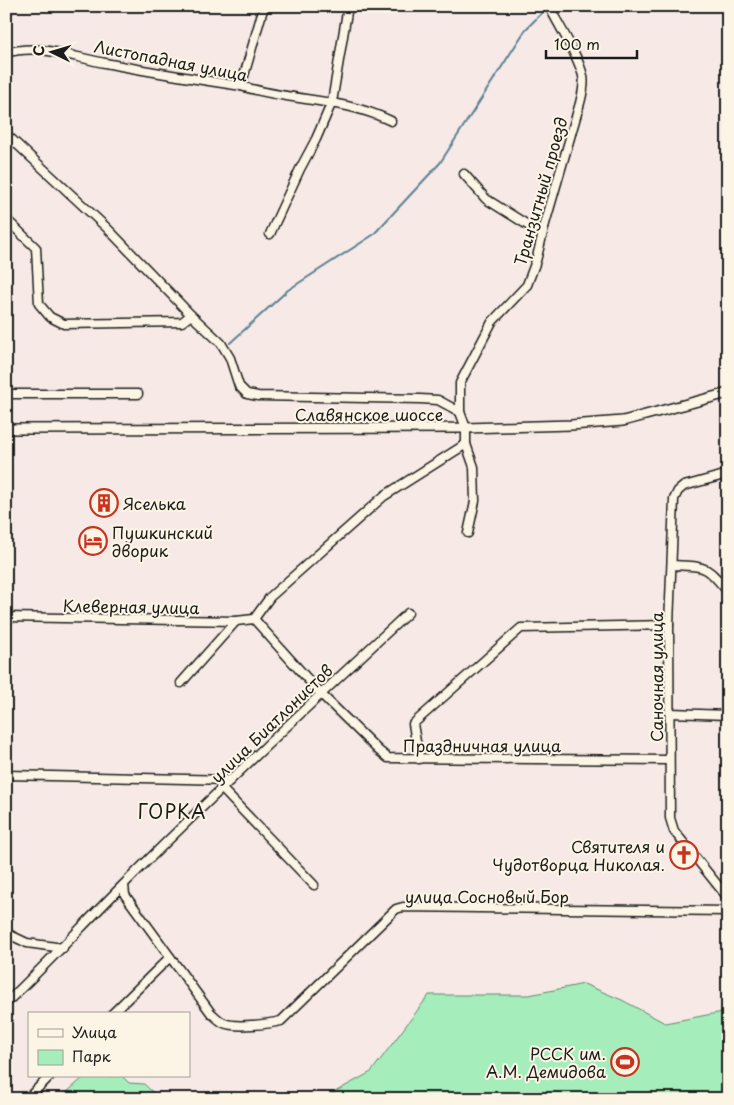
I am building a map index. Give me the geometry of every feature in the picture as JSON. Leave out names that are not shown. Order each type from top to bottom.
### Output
[{"type":"main road","name":"Славянское шоссе","points":[[6,429],[466,428],[570,425],[623,421],[728,393]]},
{"type":"street","points":[[241,86],[264,6]]},
{"type":"street","points":[[270,234],[332,102],[348,6]]},
{"type":"street","name":"Транзитный проезд","points":[[466,428],[460,412],[460,383],[492,322],[527,285],[536,261],[580,103],[583,77],[549,6]]},
{"type":"street","name":"Листопадная улица","points":[[6,53],[26,50],[68,54],[103,63],[241,86],[260,92],[332,102],[371,111],[391,121]]},
{"type":"street","points":[[6,134],[107,228],[191,316],[221,343],[230,358],[238,386],[247,394],[258,396],[438,400],[460,412]]},
{"type":"street","points":[[464,174],[486,199],[542,234]]},
{"type":"street","points":[[6,219],[36,248],[39,304],[50,317],[64,324],[182,322],[191,316]]},
{"type":"street","points":[[6,394],[138,394]]},
{"type":"street","points":[[466,428],[466,444],[474,467],[475,501],[468,532]]},
{"type":"street","points":[[254,619],[270,597],[384,496],[466,444]]},
{"type":"street","name":"Саночная улица","points":[[728,474],[684,486],[678,491],[674,499],[669,625],[671,825],[728,898]]},
{"type":"street","points":[[672,565],[708,569],[728,592]]},
{"type":"street","name":"улица Биатлонистов","points":[[6,1003],[231,780],[408,613]]},
{"type":"street","name":"Клеверная улица","points":[[6,618],[236,621],[254,619]]},
{"type":"street","name":"Праздничная улица","points":[[254,619],[321,694],[388,758],[669,760]]},
{"type":"street","points":[[182,683],[236,621]]},
{"type":"street","points":[[419,759],[413,724],[521,628],[669,625]]},
{"type":"street","points":[[670,713],[728,715]]},
{"type":"street","points":[[6,775],[231,780]]},
{"type":"street","points":[[222,789],[314,885]]},
{"type":"street","name":"улица Сосновый Бор","points":[[124,884],[126,896],[211,1013],[222,1022],[228,1024],[262,1025],[281,1021],[396,909],[403,907],[728,912]]},
{"type":"street","points":[[6,933],[27,943],[63,948]]},
{"type":"street","points":[[114,1012],[170,957]]},
{"type":"street","points":[[27,1099],[48,1078]]},
{"type":"green space","points":[[584,984],[622,1000],[665,1023],[728,1011],[728,1099],[322,1099],[371,1072],[429,995],[529,995]]},
{"type":"green space","points":[[83,1078],[124,1078],[129,1083],[144,1084],[160,1099],[59,1099]]},
{"type":"waterway","points":[[230,343],[288,290],[373,235],[440,163],[526,29],[546,9]]},
{"type":"place","name":"Яселька","points":[[104,503]]},
{"type":"place","name":"Пушкинский дворик","points":[[93,541]]},
{"type":"place","name":"Святителя и Чудотворца Николая.","points":[[684,855]]},
{"type":"place","name":"РССК им. А.М. Демидова","points":[[625,1062]]},
{"type":"district","name":"ГОРКА","points":[[172,811]]}]
